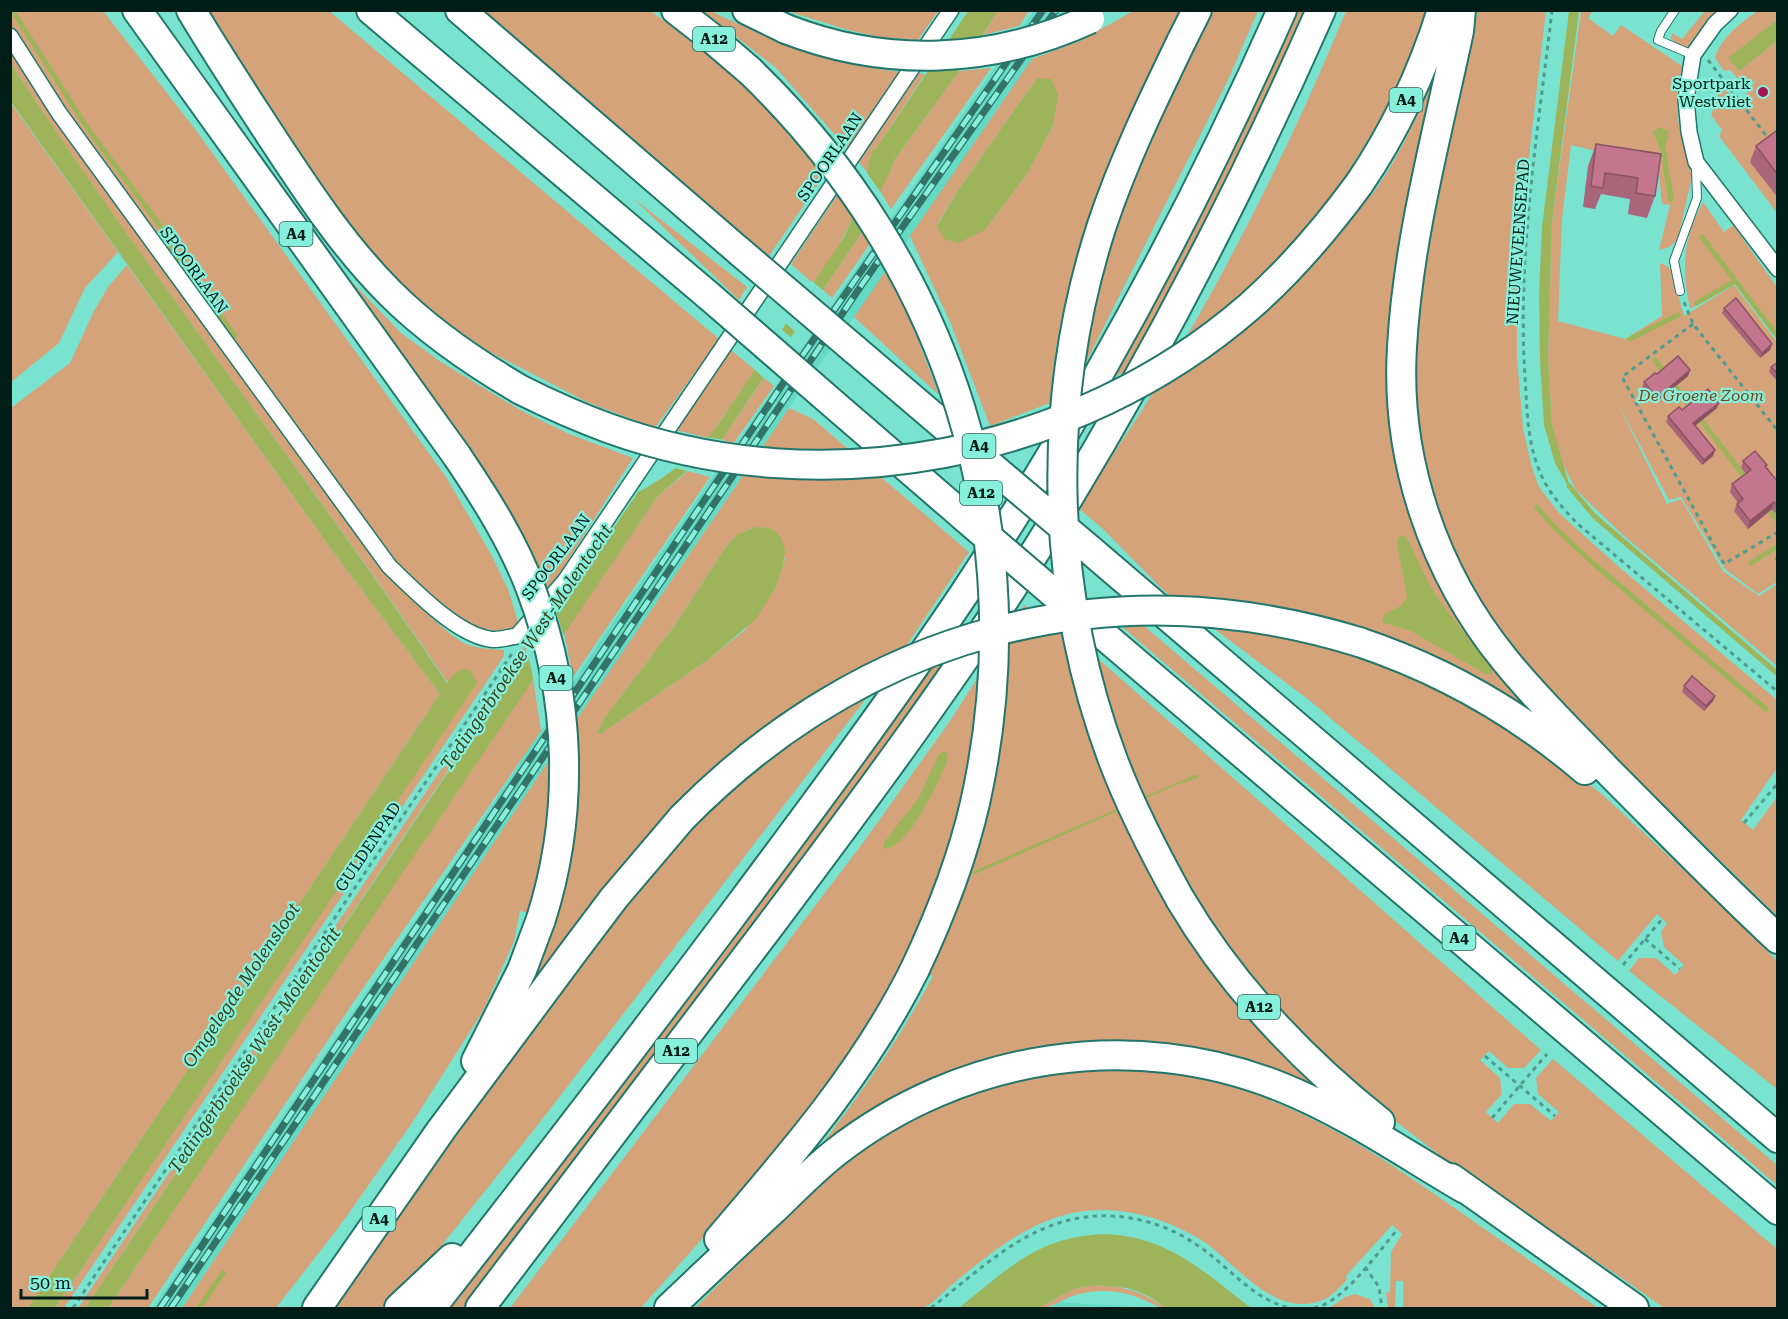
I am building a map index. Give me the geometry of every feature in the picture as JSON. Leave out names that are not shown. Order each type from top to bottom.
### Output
[{"type":"highway","name":"A4","points":[[137,10],[302,214],[369,271],[412,314],[459,352],[521,390],[579,417],[618,431],[687,450],[756,462],[815,465],[878,463],[928,457],[981,446],[1031,431],[1095,406],[1140,383],[1185,355],[1268,290],[1309,248],[1359,184],[1378,155],[1418,75],[1442,10]]},
{"type":"highway","name":"A4","points":[[185,10],[207,37]]},
{"type":"highway","name":"A4","points":[[191,10],[302,214],[500,523],[528,581],[548,639],[558,688],[563,732],[563,802],[555,867],[542,919],[522,970],[441,1130]]},
{"type":"highway","name":"A4","points":[[371,10],[1778,1210]]},
{"type":"highway","name":"A4","points":[[460,10],[1778,1138]]},
{"type":"highway","name":"A12","points":[[658,1308],[834,1101],[873,1045],[915,969],[939,915],[966,837],[975,803],[989,725],[993,678],[989,542],[969,441],[953,387],[931,330],[900,263],[868,211],[833,162],[795,117],[750,71],[676,10]]},
{"type":"highway","name":"A12","points":[[747,10],[786,29],[817,40],[862,51],[917,56],[951,56],[1021,44],[1063,31],[1105,10]]},
{"type":"highway","name":"A12","points":[[1197,10],[1141,127],[1112,197],[1096,246],[1072,356],[1066,407],[1062,493],[1067,568],[1079,641],[1099,718],[1120,778],[1153,849],[1180,899],[1212,948],[1246,992],[1307,1059],[1354,1101],[1465,1189],[1634,1308]]},
{"type":"highway","name":"A12","points":[[431,1308],[534,1177],[815,805],[893,697],[965,591],[1055,449],[1152,278],[1208,169],[1282,10]]},
{"type":"highway","name":"A12","points":[[480,1308],[870,792],[1023,570],[1123,405],[1202,261],[1263,137],[1321,10]]},
{"type":"highway","name":"A4","points":[[1461,10],[1455,51],[1417,228],[1401,349],[1408,450],[1419,496],[1439,552],[1453,582],[1475,619],[1505,660],[1549,710],[1712,878]]},
{"type":"highway","name":"A4","points":[[317,1308],[441,1130],[614,898],[682,818],[726,774],[824,703],[854,686],[908,661],[995,631],[1099,613],[1175,610],[1257,617],[1305,626],[1403,657],[1486,699],[1525,723],[1559,748],[1712,878],[1778,939]]},
{"type":"highway","name":"A4","points":[[1653,1030],[1778,1120]]},
{"type":"highway","name":"A12","points":[[669,1308],[815,1169],[874,1125],[944,1088],[1002,1069],[1048,1060],[1095,1055],[1142,1056],[1183,1060],[1236,1072],[1279,1086],[1319,1104],[1465,1189]]},
{"type":"highway","name":"A12","points":[[399,1308],[534,1177]]},
{"type":"street","name":"SPOORLAAN","points":[[10,36],[59,114],[389,566],[426,601],[460,627],[490,639],[517,636],[565,581],[951,10]]},
{"type":"street","points":[[1730,10],[1714,24],[1695,51],[1686,99],[1689,132],[1696,162],[1778,269]]},
{"type":"lane","points":[[1675,10],[1661,31],[1658,40],[1695,51]]},
{"type":"lane","points":[[1680,291],[1674,261],[1696,198],[1696,162]]},
{"type":"path","name":"NIEUWEVEENSEPAD","points":[[1552,10],[1527,223],[1524,283],[1526,393],[1531,438],[1537,464],[1554,498],[1580,525],[1778,692]]},
{"type":"path","points":[[1695,51],[1770,141]]},
{"type":"path","points":[[1680,291],[1693,324],[1778,431]]},
{"type":"path","points":[[1693,324],[1622,377],[1724,564],[1778,532]]},
{"type":"path","name":"GULDENPAD","points":[[73,1308],[513,652],[517,636]]},
{"type":"path","points":[[1744,823],[1778,783]]},
{"type":"path","points":[[1623,965],[1663,918]]},
{"type":"path","points":[[1645,939],[1680,969]]},
{"type":"path","points":[[1492,1118],[1547,1054]]},
{"type":"path","points":[[1485,1056],[1554,1116]]},
{"type":"path","points":[[931,1308],[1001,1253],[1033,1233],[1060,1221],[1099,1216],[1138,1219],[1172,1230],[1196,1244],[1262,1298],[1290,1308]]},
{"type":"path","points":[[1314,1308],[1327,1305],[1336,1299],[1397,1230]]},
{"type":"path","points":[[1365,1267],[1380,1289],[1382,1308]]},
{"type":"shaded area","points":[[968,11],[998,11],[959,71],[896,158],[862,232],[721,441],[657,497],[108,1308],[85,1308],[638,492],[684,462],[720,422],[844,237],[855,212],[863,202],[872,150],[876,149]]},
{"type":"shaded area","points":[[1034,11],[1067,11],[863,305],[805,384],[566,735],[182,1308],[153,1308],[452,866],[604,635]]},
{"type":"shaded area","points":[[1569,11],[1579,11],[1552,222],[1548,358],[1552,425],[1571,491],[1555,463],[1544,425],[1539,294],[1542,227]]},
{"type":"shaded area","points":[[1777,20],[1777,41],[1739,71],[1728,58]]},
{"type":"shaded area","points":[[11,64],[172,297],[339,528],[447,683],[454,674],[463,669],[470,670],[477,683],[55,1308],[28,1308],[440,694],[332,550],[11,102]]},
{"type":"shaded area","points":[[1037,78],[1051,79],[1058,94],[1053,125],[1028,172],[985,230],[958,243],[944,239],[937,226],[959,189]]},
{"type":"shaded area","points":[[1660,127],[1668,131],[1665,145],[1674,200],[1670,203],[1661,152],[1653,132]]},
{"type":"shaded area","points":[[756,527],[774,530],[781,538],[785,550],[783,566],[775,589],[756,619],[710,658],[602,733],[597,733],[604,719],[675,625],[726,547],[738,534]]},
{"type":"shaded area","points":[[1403,535],[1408,540],[1429,584],[1441,603],[1492,668],[1492,674],[1485,674],[1411,631],[1382,622],[1384,615],[1402,605],[1407,597],[1397,544],[1397,538]]},
{"type":"shaded area","points":[[942,752],[946,752],[948,759],[922,811],[904,837],[885,849],[883,846],[885,841],[919,797]]},
{"type":"shaded area","points":[[1198,775],[1198,778],[1176,785],[973,875],[972,872]]},
{"type":"shaded area","points":[[1105,1234],[1128,1237],[1167,1249],[1201,1269],[1251,1308],[1166,1308],[1137,1291],[1096,1285],[1073,1289],[1039,1308],[959,1308],[1009,1268],[1042,1248],[1082,1236]]},
{"type":"shaded area","points":[[1058,1302],[1135,1307],[1137,1308],[1051,1308]]},
{"type":"green space","name":"De Groene Zoom","points":[[1593,10],[1588,18],[1613,36],[1621,25],[1682,66],[1677,93],[1678,120],[1692,177],[1678,238],[1670,247],[1659,250],[1670,205],[1662,204],[1658,166],[1571,145],[1562,219],[1558,321],[1625,339],[1662,316],[1660,263],[1672,271],[1684,316],[1734,285],[1777,342],[1777,582],[1758,594],[1725,569],[1681,497],[1669,500],[1616,400],[1667,504],[1681,499],[1723,571],[1759,596],[1777,584],[1777,666],[1622,534],[1576,490],[1562,462],[1552,425],[1548,358],[1552,222],[1581,11]]},
{"type":"green space","points":[[11,11],[103,11],[195,129],[446,477],[491,554],[508,589],[519,625],[494,630],[477,627],[462,620],[420,587],[385,553],[73,122],[11,25]]},
{"type":"green space","points":[[202,11],[329,11],[719,339],[655,428],[587,402],[490,352],[450,325],[388,273],[332,206]]},
{"type":"green space","points":[[483,11],[651,11],[716,60],[757,98],[824,176],[765,262]]},
{"type":"green space","points":[[703,11],[711,11],[803,50],[850,63],[900,72],[849,151],[776,68]]},
{"type":"green space","points":[[787,11],[938,11],[918,40],[879,37]]},
{"type":"green space","points":[[998,11],[1029,11],[1019,26],[983,35]]},
{"type":"green space","points":[[1133,11],[1179,11],[1135,105],[1095,201],[1066,300],[1056,351],[1050,403],[990,426],[951,324],[910,236],[1032,59],[1080,41]],"holes":[[[1037,78],[1053,125],[1028,172],[985,230],[937,225],[959,189]]]},
{"type":"green space","points":[[1210,11],[1258,11],[1228,80],[1081,372],[1101,271],[1127,186],[1160,110]]},
{"type":"green space","points":[[1290,11],[1308,11],[1269,99],[1130,369],[1102,383]]},
{"type":"green space","points":[[1346,11],[1430,11],[1392,100],[1345,177],[1371,196],[1384,178],[1406,138],[1435,74],[1450,32],[1402,266],[1409,491],[1564,737],[1478,679],[1415,647],[1359,626],[1353,648],[1381,658],[1539,743],[1605,797],[1700,885],[1777,961],[1777,1089],[1629,971],[1639,958],[1656,958],[1675,975],[1684,965],[1664,947],[1661,932],[1667,923],[1657,914],[1618,961],[1309,700],[1164,591],[1102,528],[1078,508],[1147,403],[1230,258],[1291,136]]},
{"type":"green space","points":[[1478,11],[1546,11],[1522,215],[1517,284],[1517,357],[1523,428],[1531,464],[1539,487],[1559,513],[1619,567],[1777,700],[1777,768],[1741,820],[1753,830],[1777,797],[1777,916],[1590,733],[1526,664],[1479,600],[1463,571],[1437,508],[1421,442],[1416,409],[1416,352],[1432,232]]},
{"type":"green space","points":[[1705,11],[1717,11],[1691,46],[1684,48],[1671,39],[1672,33],[1682,39]]},
{"type":"green space","name":"Sportpark Westvliet","points":[[1757,11],[1777,11],[1777,20],[1729,58],[1739,71],[1777,41],[1777,213],[1719,136],[1722,130],[1711,115],[1721,87],[1739,105],[1756,80],[1745,87],[1730,70],[1724,71],[1715,58],[1726,37]]},
{"type":"green space","points":[[10,47],[401,588],[438,624],[462,642],[477,647],[504,650],[504,656],[64,1308],[55,1308],[476,683],[454,674],[448,683],[172,298],[64,143],[11,64]]},
{"type":"green space","points":[[991,68],[891,209],[880,191],[896,158],[959,71]]},
{"type":"green space","points":[[917,73],[925,74],[876,149],[872,150],[867,172],[858,161]]},
{"type":"green space","points":[[10,102],[118,252],[85,288],[59,343],[11,382]]},
{"type":"green space","points":[[838,194],[853,217],[838,247],[814,284],[791,264]]},
{"type":"green space","points":[[633,198],[747,287],[739,300]]},
{"type":"green space","points":[[1703,202],[1724,232],[1733,225],[1777,287],[1777,332],[1737,279],[1690,309],[1685,280],[1686,254],[1691,228]]},
{"type":"green space","points":[[862,232],[870,244],[832,298],[823,290]]},
{"type":"green space","points":[[127,265],[332,550],[440,694],[28,1308],[11,1308],[11,408],[70,363],[108,287]]},
{"type":"green space","points":[[885,272],[908,314],[939,395],[854,317]]},
{"type":"green space","points":[[346,276],[401,333],[441,362],[520,410],[569,434],[633,458],[549,590],[507,506],[451,424],[343,277]]},
{"type":"green space","points":[[730,349],[755,370],[713,432],[708,438],[671,429]]},
{"type":"green space","points":[[764,378],[774,386],[734,443],[721,441]]},
{"type":"green space","points":[[789,408],[813,419],[969,552],[905,648],[537,1126],[438,1250],[381,1308],[329,1308],[534,1018],[692,822],[676,803],[583,916],[528,991],[556,918],[520,911],[514,941],[483,1011],[412,1123],[342,1223],[276,1308],[182,1308],[566,735]],"holes":[[[756,527],[785,559],[775,589],[745,630],[710,658],[602,733],[598,733],[604,719],[675,625],[726,547],[733,540],[743,532]]]},
{"type":"green space","points":[[688,471],[710,477],[573,677],[564,633],[657,497]]},
{"type":"green space","points":[[1024,605],[1095,656],[1541,1050],[1524,1068],[1508,1068],[1489,1051],[1480,1060],[1500,1078],[1502,1094],[1486,1112],[1498,1123],[1514,1104],[1530,1104],[1551,1121],[1559,1112],[1538,1094],[1536,1078],[1553,1059],[1777,1249],[1777,1308],[1664,1308],[1455,1167],[1356,1091],[1165,902],[1226,991],[1250,1021],[1305,1076],[1356,1117],[1307,1092],[1040,1054],[801,1171],[872,1076],[904,1027],[933,976],[902,962],[860,1038],[810,1109],[756,1177],[641,1308],[510,1308],[865,840],[950,721]]},
{"type":"green space","points":[[1114,620],[1137,620],[1777,1165],[1777,1185]]},
{"type":"green space","points":[[525,645],[527,654],[85,1308],[78,1308]]},
{"type":"green space","points":[[953,654],[825,831],[463,1308],[440,1308],[927,663]]},
{"type":"green space","points":[[533,678],[541,731],[355,1000],[148,1308],[108,1308]]},
{"type":"green space","points":[[1098,1069],[1150,1071],[1200,1078],[1263,1097],[1293,1110],[1376,1155],[1598,1308],[1403,1308],[1403,1281],[1396,1281],[1395,1308],[1388,1308],[1386,1293],[1390,1292],[1391,1252],[1402,1234],[1392,1225],[1346,1276],[1347,1280],[1330,1296],[1306,1304],[1290,1302],[1274,1297],[1259,1288],[1207,1244],[1184,1230],[1145,1216],[1105,1210],[1083,1211],[1062,1216],[1023,1232],[987,1256],[934,1301],[922,1308],[900,1310],[695,1308],[828,1175],[897,1127],[963,1095],[1032,1076]]},
{"type":"green space","points":[[1096,1285],[1133,1291],[1166,1308],[1129,1295],[1102,1291],[1078,1294],[1051,1306],[1039,1308],[1073,1289]]},
{"type":"green space","points":[[1355,1294],[1370,1299],[1375,1308],[1329,1308],[1345,1297]]},
{"type":"pier","points":[[864,169],[882,194],[864,234],[851,214],[860,199],[864,183],[862,180]]},
{"type":"pier","points":[[812,281],[825,292],[797,333],[784,322]]},
{"type":"pier","points":[[780,328],[793,339],[766,380],[753,368]]},
{"type":"pier","points":[[705,437],[725,440],[692,472],[671,467]]},
{"type":"pier","points":[[555,608],[564,637],[534,682],[527,650]]},
{"type":"building","points":[[1776,131],[1778,134],[1778,175],[1756,146]]},
{"type":"building","points":[[1596,144],[1661,154],[1655,196],[1636,193],[1638,178],[1605,173],[1603,188],[1591,186]]},
{"type":"building","points":[[1736,298],[1772,344],[1762,353],[1724,308]]},
{"type":"building","points":[[1678,356],[1690,370],[1657,398],[1644,382]]},
{"type":"building","points":[[1778,362],[1778,374],[1771,367]]},
{"type":"building","points":[[1708,389],[1719,403],[1693,423],[1715,450],[1704,460],[1668,416],[1679,407],[1682,410]]},
{"type":"building","points":[[1755,451],[1778,482],[1778,505],[1774,502],[1750,521],[1737,504],[1743,499],[1732,484],[1751,470],[1743,461]]},
{"type":"building","points":[[1692,676],[1715,696],[1706,706],[1684,686]]},
{"type":"waterway","points":[[12,10],[88,129],[161,227],[164,239],[235,336]]},
{"type":"waterway","points":[[1702,237],[1778,337]]},
{"type":"waterway","points":[[1697,303],[1735,281]]},
{"type":"waterway","points":[[1630,339],[1678,315]]},
{"type":"waterway","points":[[1655,360],[1665,373]]},
{"type":"waterway","points":[[1671,380],[1692,409]]},
{"type":"waterway","points":[[1698,416],[1747,480]]},
{"type":"waterway","points":[[1569,486],[1594,516],[1778,674]]},
{"type":"waterway","points":[[1537,507],[1554,527],[1594,564],[1766,709]]},
{"type":"waterway","points":[[1767,507],[1778,521]]},
{"type":"waterway","points":[[1751,563],[1778,546]]},
{"type":"waterway","points":[[199,1308],[223,1273]]},
{"type":"railway","points":[[160,1308],[782,385],[1043,10]]},
{"type":"railway","points":[[171,1308],[863,283],[1056,10]]},
{"type":"place","name":"Sportpark Westvliet","points":[[1763,92]]},
{"type":"water label","name":"Tedingerbroekse West-Molentocht","points":[[526,647]]},
{"type":"water label","name":"Omgelegde Molensloot","points":[[241,985]]},
{"type":"water label","name":"Tedingerbroekse West-Molentocht","points":[[254,1050]]}]
